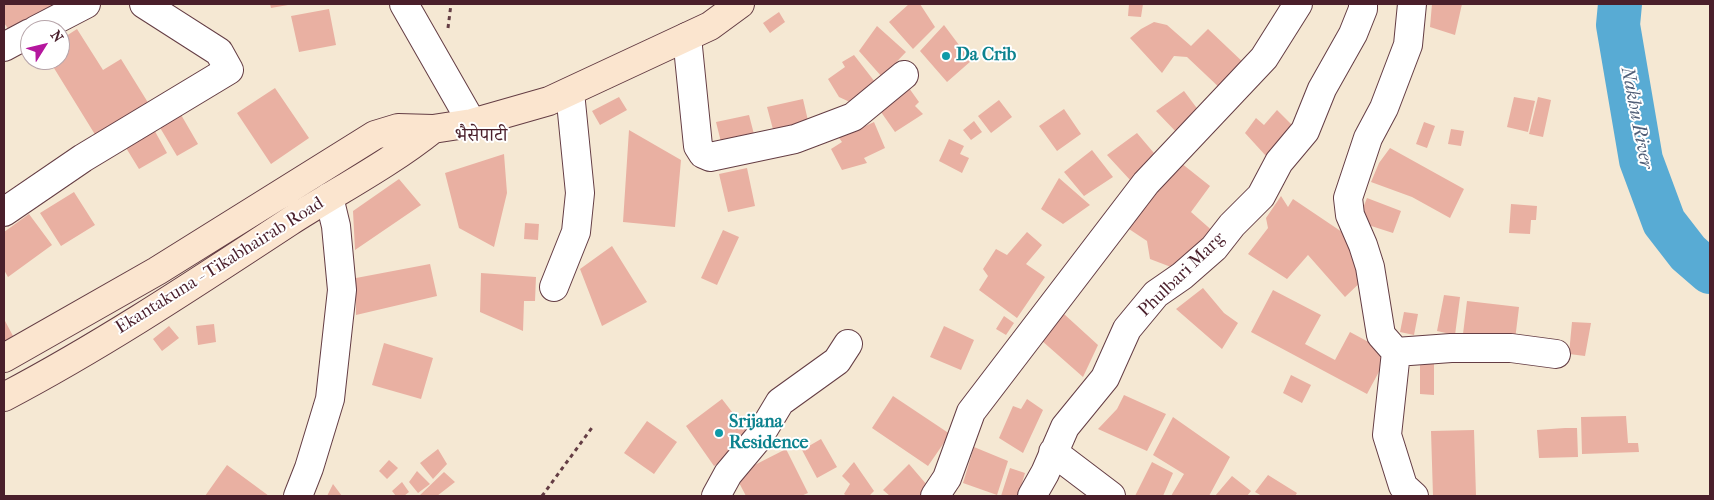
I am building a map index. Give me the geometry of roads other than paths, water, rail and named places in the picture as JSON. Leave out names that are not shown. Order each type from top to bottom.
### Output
[{"type":"main road","name":"Ekantakuna - Tikabhairab Road","points":[[4,358],[157,271],[375,134],[398,128],[433,129],[472,123],[549,101],[710,26],[740,4]]},
{"type":"main road","name":"Ekantakuna - Tikabhairab Road","points":[[4,397],[174,297],[401,152],[433,129]]},
{"type":"main road","points":[[157,271],[174,297]]},
{"type":"street","points":[[55,20],[86,4]]},
{"type":"street","points":[[4,212],[82,158],[229,70],[219,52],[144,4]]},
{"type":"street","points":[[404,4],[472,123]]},
{"type":"street","points":[[935,496],[947,478],[972,412],[1146,183],[1264,58],[1298,4]]},
{"type":"street","name":"Phulbari Marg","points":[[1032,496],[1065,427],[1105,378],[1127,329],[1156,294],[1182,276],[1214,248],[1232,225],[1261,196],[1279,162],[1305,131],[1322,89],[1353,34],[1363,9],[1363,4]]},
{"type":"street","points":[[1412,4],[1408,45],[1384,108],[1368,138],[1348,198],[1350,215],[1363,245],[1370,268],[1380,335],[1396,352],[1387,435],[1404,486],[1414,496]]},
{"type":"street","points":[[687,37],[698,146],[703,154],[710,157],[795,139],[853,116],[904,75]]},
{"type":"street","points":[[4,47],[20,38]]},
{"type":"street","points":[[554,287],[576,232],[580,193],[570,92]]},
{"type":"street","points":[[298,496],[309,468],[330,399],[342,290],[336,226],[329,197]]},
{"type":"street","points":[[716,496],[728,474],[759,437],[780,402],[837,361],[848,344]]},
{"type":"street","points":[[1396,352],[1451,348],[1511,348],[1556,354]]},
{"type":"street","points":[[1053,452],[1111,496]]},
{"type":"waterway","name":"Nakhu River","points":[[1620,4],[1618,25],[1641,160],[1664,222],[1688,253],[1710,272]]},
{"type":"place","name":"Da Crib","points":[[946,56]]},
{"type":"place","name":"Srijana Residence","points":[[719,433]]},
{"type":"district","name":"भैसेपाटी","points":[[481,136]]}]
